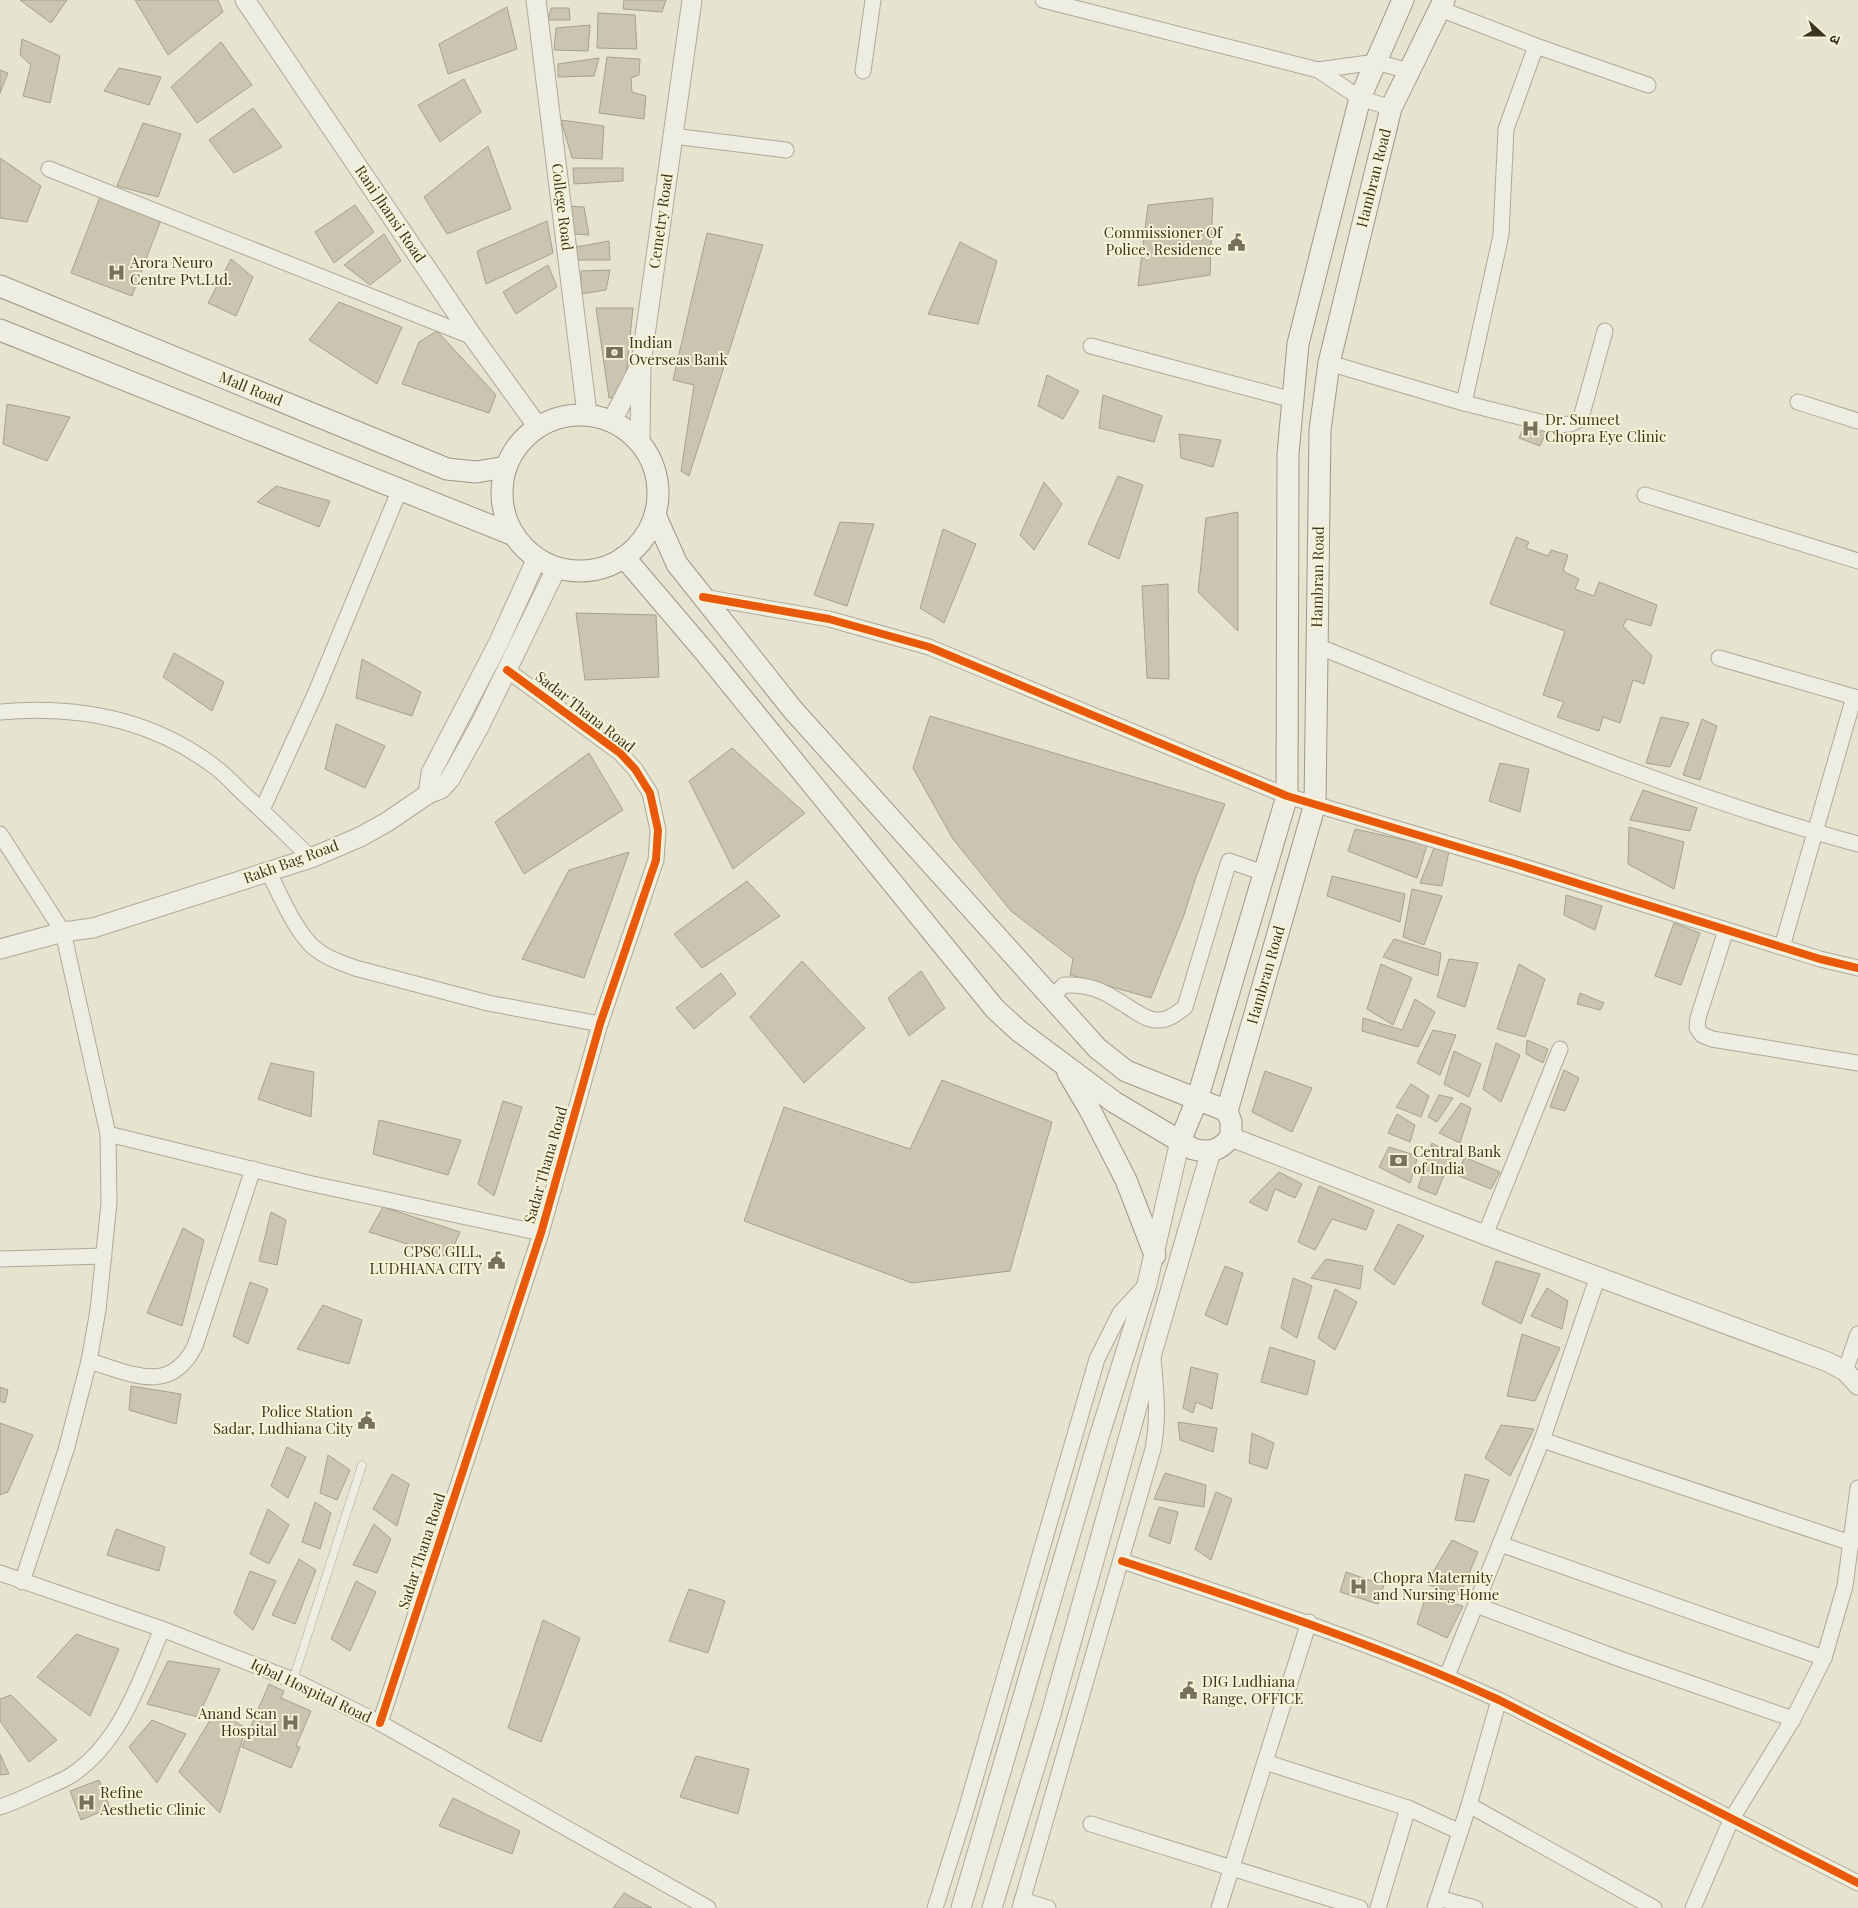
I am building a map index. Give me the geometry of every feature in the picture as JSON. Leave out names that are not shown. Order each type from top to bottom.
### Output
[{"type":"main road","name":"Hambran Road","points":[[1180,1141],[1197,1100],[1287,796],[1288,454],[1298,344],[1360,98],[1403,0]]},
{"type":"main road","name":"Hambran Road","points":[[1231,1137],[1231,1122],[1227,1111],[1315,804],[1320,430],[1329,363],[1391,108],[1442,4]]},
{"type":"main road","name":"Mall Road","points":[[0,286],[447,469],[476,472],[506,466]]},
{"type":"main road","points":[[0,330],[514,535]]},
{"type":"main road","points":[[587,414],[612,420],[625,428],[640,442],[653,464],[658,489],[655,515],[644,539],[624,557],[600,569],[574,571],[548,565],[529,553],[514,535],[504,513],[502,490],[506,466],[518,444],[538,427],[562,416],[587,414]]},
{"type":"main road","points":[[655,515],[677,564],[793,710],[1097,1048],[1126,1071],[1227,1111]]},
{"type":"main road","points":[[624,557],[704,651],[995,1008],[1018,1031],[1114,1102],[1194,1149],[1211,1151],[1223,1147],[1231,1137]]},
{"type":"main road","points":[[1062,1063],[1090,1110],[1126,1180],[1155,1255]]},
{"type":"street","name":"Rani Jhansi Road","points":[[246,0],[473,337],[538,427]]},
{"type":"street","name":"College Road","points":[[536,0],[587,414]]},
{"type":"street","name":"Cemetry Road","points":[[640,442],[641,364],[692,0]]},
{"type":"street","points":[[863,71],[873,0]]},
{"type":"street","points":[[1043,0],[1318,70],[1360,98],[1391,108]]},
{"type":"street","points":[[1442,4],[1536,46],[1648,85]]},
{"type":"street","points":[[1464,403],[1501,235],[1506,129],[1536,46]]},
{"type":"street","points":[[1318,70],[1376,62],[1410,71]]},
{"type":"street","points":[[673,136],[786,150]]},
{"type":"street","points":[[50,169],[473,337]]},
{"type":"street","points":[[1329,363],[1464,403],[1552,424],[1570,424],[1579,420],[1582,414],[1606,331]]},
{"type":"street","points":[[1091,346],[1293,400]]},
{"type":"street","points":[[612,420],[641,364]]},
{"type":"street","points":[[1798,402],[1858,421]]},
{"type":"street","points":[[262,810],[316,692],[400,489]]},
{"type":"street","points":[[1645,495],[1858,561]]},
{"type":"street","points":[[428,794],[432,773],[498,644],[537,558]]},
{"type":"street","name":"Rakh Bag Road","points":[[0,949],[63,932],[93,928],[312,858],[360,837],[428,794],[441,789],[450,780],[507,670],[556,567]]},
{"type":"street","points":[[703,597],[829,620],[929,647],[1287,796],[1782,947],[1858,968]]},
{"type":"street","points":[[1317,646],[1641,774],[1815,832],[1858,844]]},
{"type":"street","points":[[1719,658],[1856,698],[1782,947]]},
{"type":"street","name":"Sadar Thana Road","points":[[380,1723],[541,1233],[600,1024],[656,860],[658,830],[650,793],[635,768],[620,753],[507,670]]},
{"type":"street","points":[[0,712],[28,709],[67,710],[112,718],[183,745],[216,767],[312,858]]},
{"type":"street","points":[[0,834],[63,932],[108,1134],[109,1203],[98,1310],[89,1361],[66,1450],[22,1582]]},
{"type":"street","points":[[1051,998],[1064,985],[1082,985],[1097,989],[1141,1015],[1157,1020],[1170,1017],[1185,1007],[1229,861],[1264,873]]},
{"type":"street","points":[[268,872],[302,934],[316,950],[334,960],[355,968],[488,1003],[600,1024]]},
{"type":"street","points":[[1726,930],[1698,1018],[1697,1028],[1702,1035],[1712,1039],[1748,1046],[1858,1062]]},
{"type":"street","points":[[1485,1235],[1560,1049]]},
{"type":"street","points":[[108,1134],[308,1183],[541,1233]]},
{"type":"street","points":[[1231,1137],[1485,1235],[1828,1362],[1845,1371],[1858,1385]]},
{"type":"street","points":[[961,1908],[1099,1437],[1147,1284],[1180,1141]]},
{"type":"street","points":[[992,1908],[1051,1714],[1211,1151]]},
{"type":"street","points":[[89,1361],[141,1376],[154,1377],[165,1377],[184,1364],[195,1346],[253,1169]]},
{"type":"street","points":[[0,1259],[104,1256]]},
{"type":"street","points":[[1447,1676],[1542,1440],[1598,1276]]},
{"type":"street","points":[[934,1908],[965,1813],[1097,1359],[1120,1313],[1147,1284]]},
{"type":"street","points":[[1845,1371],[1858,1334]]},
{"type":"street","points":[[1048,1908],[1021,1904],[1154,1449],[1158,1426],[1153,1350]]},
{"type":"street","points":[[1542,1440],[1851,1543]]},
{"type":"street","points":[[1693,1908],[1731,1820],[1793,1719],[1824,1658],[1845,1586],[1858,1488]]},
{"type":"street","points":[[1500,1544],[1824,1658]]},
{"type":"street","points":[[1122,1561],[1309,1622],[1447,1676],[1499,1700],[1731,1820],[1858,1883]]},
{"type":"street","name":"Iqbal Hospital Road","points":[[0,1573],[162,1629],[293,1680],[380,1723],[708,1908]]},
{"type":"street","points":[[1476,1605],[1620,1659],[1793,1719]]},
{"type":"street","points":[[1219,1908],[1309,1622]]},
{"type":"street","points":[[0,1807],[13,1803],[70,1776],[109,1739],[134,1694],[162,1629]]},
{"type":"street","points":[[1475,1908],[1437,1903],[1469,1805],[1499,1700]]},
{"type":"street","points":[[1264,1762],[1408,1808],[1460,1832]]},
{"type":"street","points":[[1469,1805],[1654,1908]]},
{"type":"street","points":[[1378,1908],[1408,1808]]},
{"type":"street","points":[[1091,1824],[1360,1908]]},
{"type":"lane","points":[[293,1680],[362,1465]]},
{"type":"building","points":[[20,0],[67,0],[51,23]]},
{"type":"building","points":[[135,0],[218,0],[223,12],[168,55]]},
{"type":"building","points":[[624,0],[666,0],[662,12],[623,9]]},
{"type":"building","points":[[507,7],[517,49],[448,74],[439,44]]},
{"type":"building","points":[[551,8],[569,8],[570,20],[548,20]]},
{"type":"building","points":[[598,13],[635,15],[637,49],[597,48]]},
{"type":"building","points":[[590,25],[588,51],[554,50],[556,28]]},
{"type":"building","points":[[22,39],[60,56],[50,103],[23,96],[31,65],[20,55]]},
{"type":"building","points":[[221,42],[252,85],[197,123],[171,87]]},
{"type":"building","points":[[607,57],[640,59],[639,75],[631,78],[632,92],[646,96],[644,119],[599,113]]},
{"type":"building","points":[[599,58],[594,76],[558,77],[558,64]]},
{"type":"building","points":[[119,68],[161,77],[149,105],[104,91]]},
{"type":"building","points":[[0,70],[8,73],[0,93]]},
{"type":"building","points":[[464,79],[481,112],[440,142],[418,105]]},
{"type":"building","points":[[253,108],[282,147],[234,173],[209,140]]},
{"type":"building","points":[[561,120],[604,126],[602,159],[572,158]]},
{"type":"building","points":[[143,123],[181,134],[158,197],[117,186]]},
{"type":"building","points":[[488,146],[511,209],[447,234],[424,197]]},
{"type":"building","points":[[0,158],[41,186],[27,222],[0,218]]},
{"type":"building","points":[[573,168],[623,168],[623,181],[574,184]]},
{"type":"building","points":[[100,197],[161,220],[132,296],[71,273]]},
{"type":"building","points":[[1213,198],[1210,275],[1138,286],[1148,205]]},
{"type":"building","points":[[355,205],[374,232],[334,263],[315,232]]},
{"type":"building","points":[[567,206],[584,207],[589,235],[575,234]]},
{"type":"building","points":[[547,221],[553,253],[486,284],[477,251]]},
{"type":"building","points":[[707,233],[763,245],[689,476],[681,471],[694,385],[673,380]]},
{"type":"building","points":[[384,234],[401,261],[370,285],[344,265]]},
{"type":"building","points":[[609,241],[610,260],[578,260],[576,247]]},
{"type":"building","points":[[960,242],[997,261],[978,324],[928,314]]},
{"type":"building","points":[[231,259],[253,277],[236,316],[208,303]]},
{"type":"building","points":[[548,265],[557,287],[516,314],[503,292]]},
{"type":"building","points":[[610,270],[606,290],[581,294],[581,271]]},
{"type":"building","points":[[339,302],[402,327],[377,384],[309,340]]},
{"type":"building","name":"Indian Overseas Bank","points":[[596,308],[633,308],[624,395],[609,398]]},
{"type":"building","points":[[437,331],[496,395],[489,413],[402,384],[419,342]]},
{"type":"building","points":[[1047,375],[1079,391],[1063,419],[1038,406]]},
{"type":"building","points":[[1103,395],[1162,416],[1154,442],[1099,428]]},
{"type":"building","points":[[7,404],[70,417],[47,461],[3,444]]},
{"type":"building","points":[[1526,422],[1547,430],[1540,446],[1519,438]]},
{"type":"building","points":[[1179,434],[1221,440],[1213,467],[1181,458]]},
{"type":"building","points":[[1118,476],[1143,485],[1119,559],[1088,544]]},
{"type":"building","points":[[1044,482],[1062,504],[1034,550],[1020,535]]},
{"type":"building","points":[[276,486],[330,501],[319,527],[257,502]]},
{"type":"building","points":[[1238,512],[1238,631],[1198,592],[1206,518]]},
{"type":"building","points":[[840,522],[874,524],[847,606],[814,595]]},
{"type":"building","points":[[943,529],[976,544],[944,623],[920,608]]},
{"type":"building","points":[[1516,537],[1529,542],[1526,548],[1548,556],[1551,550],[1568,555],[1563,571],[1579,579],[1575,589],[1594,596],[1599,582],[1657,605],[1651,626],[1627,619],[1623,626],[1652,656],[1644,684],[1633,680],[1620,723],[1603,717],[1599,731],[1557,717],[1564,702],[1543,695],[1565,631],[1490,604]]},
{"type":"building","points":[[1168,584],[1169,679],[1147,678],[1142,586]]},
{"type":"building","points":[[576,613],[656,615],[659,677],[585,680]]},
{"type":"building","points":[[174,653],[224,682],[212,711],[163,677]]},
{"type":"building","points":[[362,659],[421,692],[412,716],[356,698]]},
{"type":"building","points":[[930,716],[1225,804],[1151,998],[1070,975],[1073,959],[1011,911],[953,839],[913,768]]},
{"type":"building","points":[[1661,717],[1689,723],[1670,767],[1646,763]]},
{"type":"building","points":[[1702,719],[1717,726],[1700,780],[1683,775]]},
{"type":"building","points":[[336,724],[385,746],[365,788],[325,769]]},
{"type":"building","points":[[732,748],[805,813],[733,869],[689,781]]},
{"type":"building","points":[[589,753],[623,810],[524,874],[495,822]]},
{"type":"building","points":[[1500,763],[1529,769],[1520,812],[1489,801]]},
{"type":"building","points":[[1643,790],[1697,808],[1690,831],[1630,820]]},
{"type":"building","points":[[1629,827],[1684,842],[1674,889],[1628,864]]},
{"type":"building","points":[[1355,829],[1427,845],[1417,878],[1348,851]]},
{"type":"building","points":[[1434,848],[1449,851],[1442,886],[1420,883]]},
{"type":"building","points":[[629,852],[584,978],[522,959],[569,870]]},
{"type":"building","points":[[1332,876],[1405,894],[1400,922],[1327,896]]},
{"type":"building","points":[[747,881],[780,916],[702,968],[674,934]]},
{"type":"building","points":[[1412,889],[1442,896],[1424,945],[1403,937]]},
{"type":"building","points":[[1566,895],[1602,906],[1595,930],[1564,915]]},
{"type":"building","points":[[1674,923],[1700,933],[1681,985],[1655,976]]},
{"type":"building","points":[[1394,939],[1441,953],[1438,976],[1383,957]]},
{"type":"building","points":[[1449,959],[1478,963],[1465,1007],[1437,997]]},
{"type":"building","points":[[802,961],[865,1028],[804,1083],[750,1017]]},
{"type":"building","points":[[1381,964],[1412,978],[1393,1025],[1367,1009]]},
{"type":"building","points":[[1519,964],[1545,979],[1525,1037],[1497,1029]]},
{"type":"building","points":[[921,971],[945,1008],[909,1036],[888,998]]},
{"type":"building","points":[[721,973],[736,994],[694,1029],[676,1008]]},
{"type":"building","points":[[1580,993],[1604,1003],[1600,1010],[1577,1004]]},
{"type":"building","points":[[1415,999],[1435,1012],[1418,1047],[1362,1031],[1363,1018],[1402,1030]]},
{"type":"building","points":[[1433,1030],[1456,1035],[1440,1075],[1417,1063]]},
{"type":"building","points":[[1527,1040],[1548,1049],[1543,1063],[1526,1054]]},
{"type":"building","points":[[1496,1043],[1520,1055],[1501,1102],[1483,1089]]},
{"type":"building","points":[[1454,1051],[1481,1064],[1469,1097],[1444,1084]]},
{"type":"building","points":[[271,1063],[314,1072],[311,1117],[258,1099]]},
{"type":"building","points":[[1564,1070],[1579,1078],[1565,1111],[1550,1107]]},
{"type":"building","points":[[1265,1071],[1312,1088],[1292,1132],[1252,1112]]},
{"type":"building","points":[[942,1080],[1052,1122],[1010,1271],[912,1283],[744,1221],[784,1107],[910,1149]]},
{"type":"building","points":[[1411,1084],[1429,1096],[1421,1117],[1396,1107]]},
{"type":"building","points":[[1439,1095],[1453,1098],[1437,1122],[1428,1117]]},
{"type":"building","points":[[503,1101],[522,1107],[494,1196],[478,1184]]},
{"type":"building","points":[[1461,1103],[1471,1108],[1460,1143],[1439,1133]]},
{"type":"building","points":[[1397,1114],[1415,1125],[1410,1142],[1388,1133]]},
{"type":"building","points":[[379,1120],[461,1140],[448,1175],[373,1154]]},
{"type":"building","points":[[1432,1143],[1452,1155],[1436,1195],[1418,1188]]},
{"type":"building","name":"Central Bank of India","points":[[1389,1147],[1418,1156],[1410,1183],[1379,1167]]},
{"type":"building","points":[[1464,1157],[1500,1172],[1491,1189],[1459,1176]]},
{"type":"building","points":[[1279,1172],[1302,1184],[1295,1198],[1275,1189],[1267,1211],[1249,1202]]},
{"type":"building","points":[[1319,1186],[1374,1210],[1366,1230],[1332,1219],[1315,1250],[1298,1242]]},
{"type":"building","points":[[383,1207],[460,1232],[449,1257],[369,1232]]},
{"type":"building","points":[[271,1212],[286,1220],[277,1265],[259,1261]]},
{"type":"building","points":[[1398,1224],[1424,1236],[1394,1285],[1374,1270]]},
{"type":"building","points":[[183,1228],[204,1240],[182,1326],[147,1313]]},
{"type":"building","points":[[1326,1259],[1363,1266],[1360,1289],[1311,1278]]},
{"type":"building","points":[[1496,1261],[1540,1274],[1521,1324],[1482,1304]]},
{"type":"building","points":[[1225,1266],[1243,1273],[1227,1325],[1205,1315]]},
{"type":"building","points":[[1293,1278],[1312,1286],[1297,1338],[1281,1328]]},
{"type":"building","points":[[250,1282],[268,1289],[248,1344],[233,1336]]},
{"type":"building","points":[[1547,1288],[1568,1301],[1562,1329],[1531,1316]]},
{"type":"building","points":[[1335,1289],[1357,1302],[1335,1350],[1318,1338]]},
{"type":"building","points":[[323,1305],[362,1320],[349,1364],[297,1349]]},
{"type":"building","points":[[1522,1334],[1560,1348],[1535,1401],[1507,1396]]},
{"type":"building","points":[[1270,1347],[1315,1361],[1307,1395],[1261,1382]]},
{"type":"building","points":[[1191,1367],[1218,1374],[1212,1409],[1196,1402],[1193,1413],[1183,1408]]},
{"type":"building","points":[[131,1386],[181,1394],[176,1424],[129,1410]]},
{"type":"building","points":[[0,1387],[8,1390],[5,1403],[0,1401]]},
{"type":"building","points":[[1178,1422],[1217,1428],[1213,1452],[1180,1440]]},
{"type":"building","points":[[0,1423],[33,1435],[8,1492],[0,1495]]},
{"type":"building","points":[[1501,1425],[1534,1429],[1510,1476],[1485,1458]]},
{"type":"building","points":[[1252,1433],[1274,1443],[1267,1469],[1249,1463]]},
{"type":"building","points":[[287,1447],[306,1457],[288,1498],[271,1486]]},
{"type":"building","points":[[328,1455],[350,1470],[337,1500],[320,1493]]},
{"type":"building","points":[[1165,1473],[1206,1485],[1204,1507],[1154,1499]]},
{"type":"building","points":[[392,1474],[409,1484],[397,1526],[373,1509]]},
{"type":"building","points":[[1465,1474],[1489,1480],[1474,1522],[1455,1520]]},
{"type":"building","points":[[1216,1492],[1232,1499],[1211,1560],[1195,1549]]},
{"type":"building","points":[[315,1502],[331,1513],[320,1549],[302,1542]]},
{"type":"building","points":[[1159,1507],[1178,1512],[1170,1544],[1149,1536]]},
{"type":"building","points":[[268,1509],[289,1525],[269,1564],[250,1554]]},
{"type":"building","points":[[374,1524],[391,1539],[377,1573],[353,1565]]},
{"type":"building","points":[[116,1529],[165,1547],[159,1571],[107,1555]]},
{"type":"building","points":[[1452,1540],[1478,1552],[1460,1595],[1426,1584]]},
{"type":"building","points":[[299,1559],[316,1570],[295,1624],[272,1615]]},
{"type":"building","points":[[250,1571],[276,1581],[253,1630],[234,1613]]},
{"type":"building","points":[[1346,1572],[1384,1585],[1378,1604],[1340,1592]]},
{"type":"building","points":[[356,1581],[376,1592],[350,1651],[331,1639]]},
{"type":"building","points":[[689,1589],[725,1601],[708,1653],[669,1641]]},
{"type":"building","points":[[1426,1596],[1463,1606],[1447,1638],[1417,1624]]},
{"type":"building","points":[[543,1620],[580,1638],[541,1742],[508,1728]]},
{"type":"building","points":[[76,1634],[119,1649],[90,1716],[37,1677]]},
{"type":"building","points":[[168,1661],[220,1669],[198,1717],[147,1704]]},
{"type":"building","points":[[269,1684],[284,1691],[281,1698],[311,1711],[296,1746],[300,1747],[291,1768],[242,1747]]},
{"type":"building","points":[[11,1695],[57,1740],[29,1762],[0,1721],[0,1699]]},
{"type":"building","points":[[216,1710],[246,1728],[220,1813],[179,1772]]},
{"type":"building","points":[[152,1720],[186,1734],[157,1783],[129,1747]]},
{"type":"building","points":[[0,1754],[9,1774],[0,1775]]},
{"type":"building","points":[[696,1756],[749,1769],[738,1814],[680,1797]]},
{"type":"building","points":[[99,1780],[110,1808],[81,1820],[70,1791]]},
{"type":"building","points":[[453,1798],[520,1831],[512,1854],[439,1826]]},
{"type":"building","points":[[624,1893],[652,1908],[613,1908]]},
{"type":"cycle path","points":[[703,597],[829,619],[929,647],[1287,796],[1512,863],[1820,959],[1858,968]]},
{"type":"cycle path","points":[[380,1723],[541,1233],[600,1024],[656,860],[658,830],[650,793],[635,769],[620,753],[507,670]]},
{"type":"cycle path","points":[[1122,1561],[1360,1642],[1499,1700],[1858,1883]]},
{"type":"place","name":"Commissioner Of Police, Residence","points":[[1236,242]]},
{"type":"place","name":"Arora Neuro Centre Pvt.Ltd.","points":[[116,272]]},
{"type":"place","name":"Indian Overseas Bank","points":[[615,352]]},
{"type":"place","name":"Dr. Sumeet Chopra Eye Clinic","points":[[1531,429]]},
{"type":"place","name":"Central Bank of India","points":[[1399,1161]]},
{"type":"place","name":"CPSC GILL, LUDHIANA CITY","points":[[496,1261]]},
{"type":"place","name":"Police Station Sadar, Ludhiana City","points":[[367,1421]]},
{"type":"place","name":"Chopra Maternity and Nursing Home","points":[[1359,1587]]},
{"type":"place","name":"DIG Ludhiana Range, OFFICE","points":[[1188,1691]]},
{"type":"place","name":"Anand Scan Hospital","points":[[291,1723]]},
{"type":"place","name":"Refine Aesthetic Clinic","points":[[86,1802]]}]
